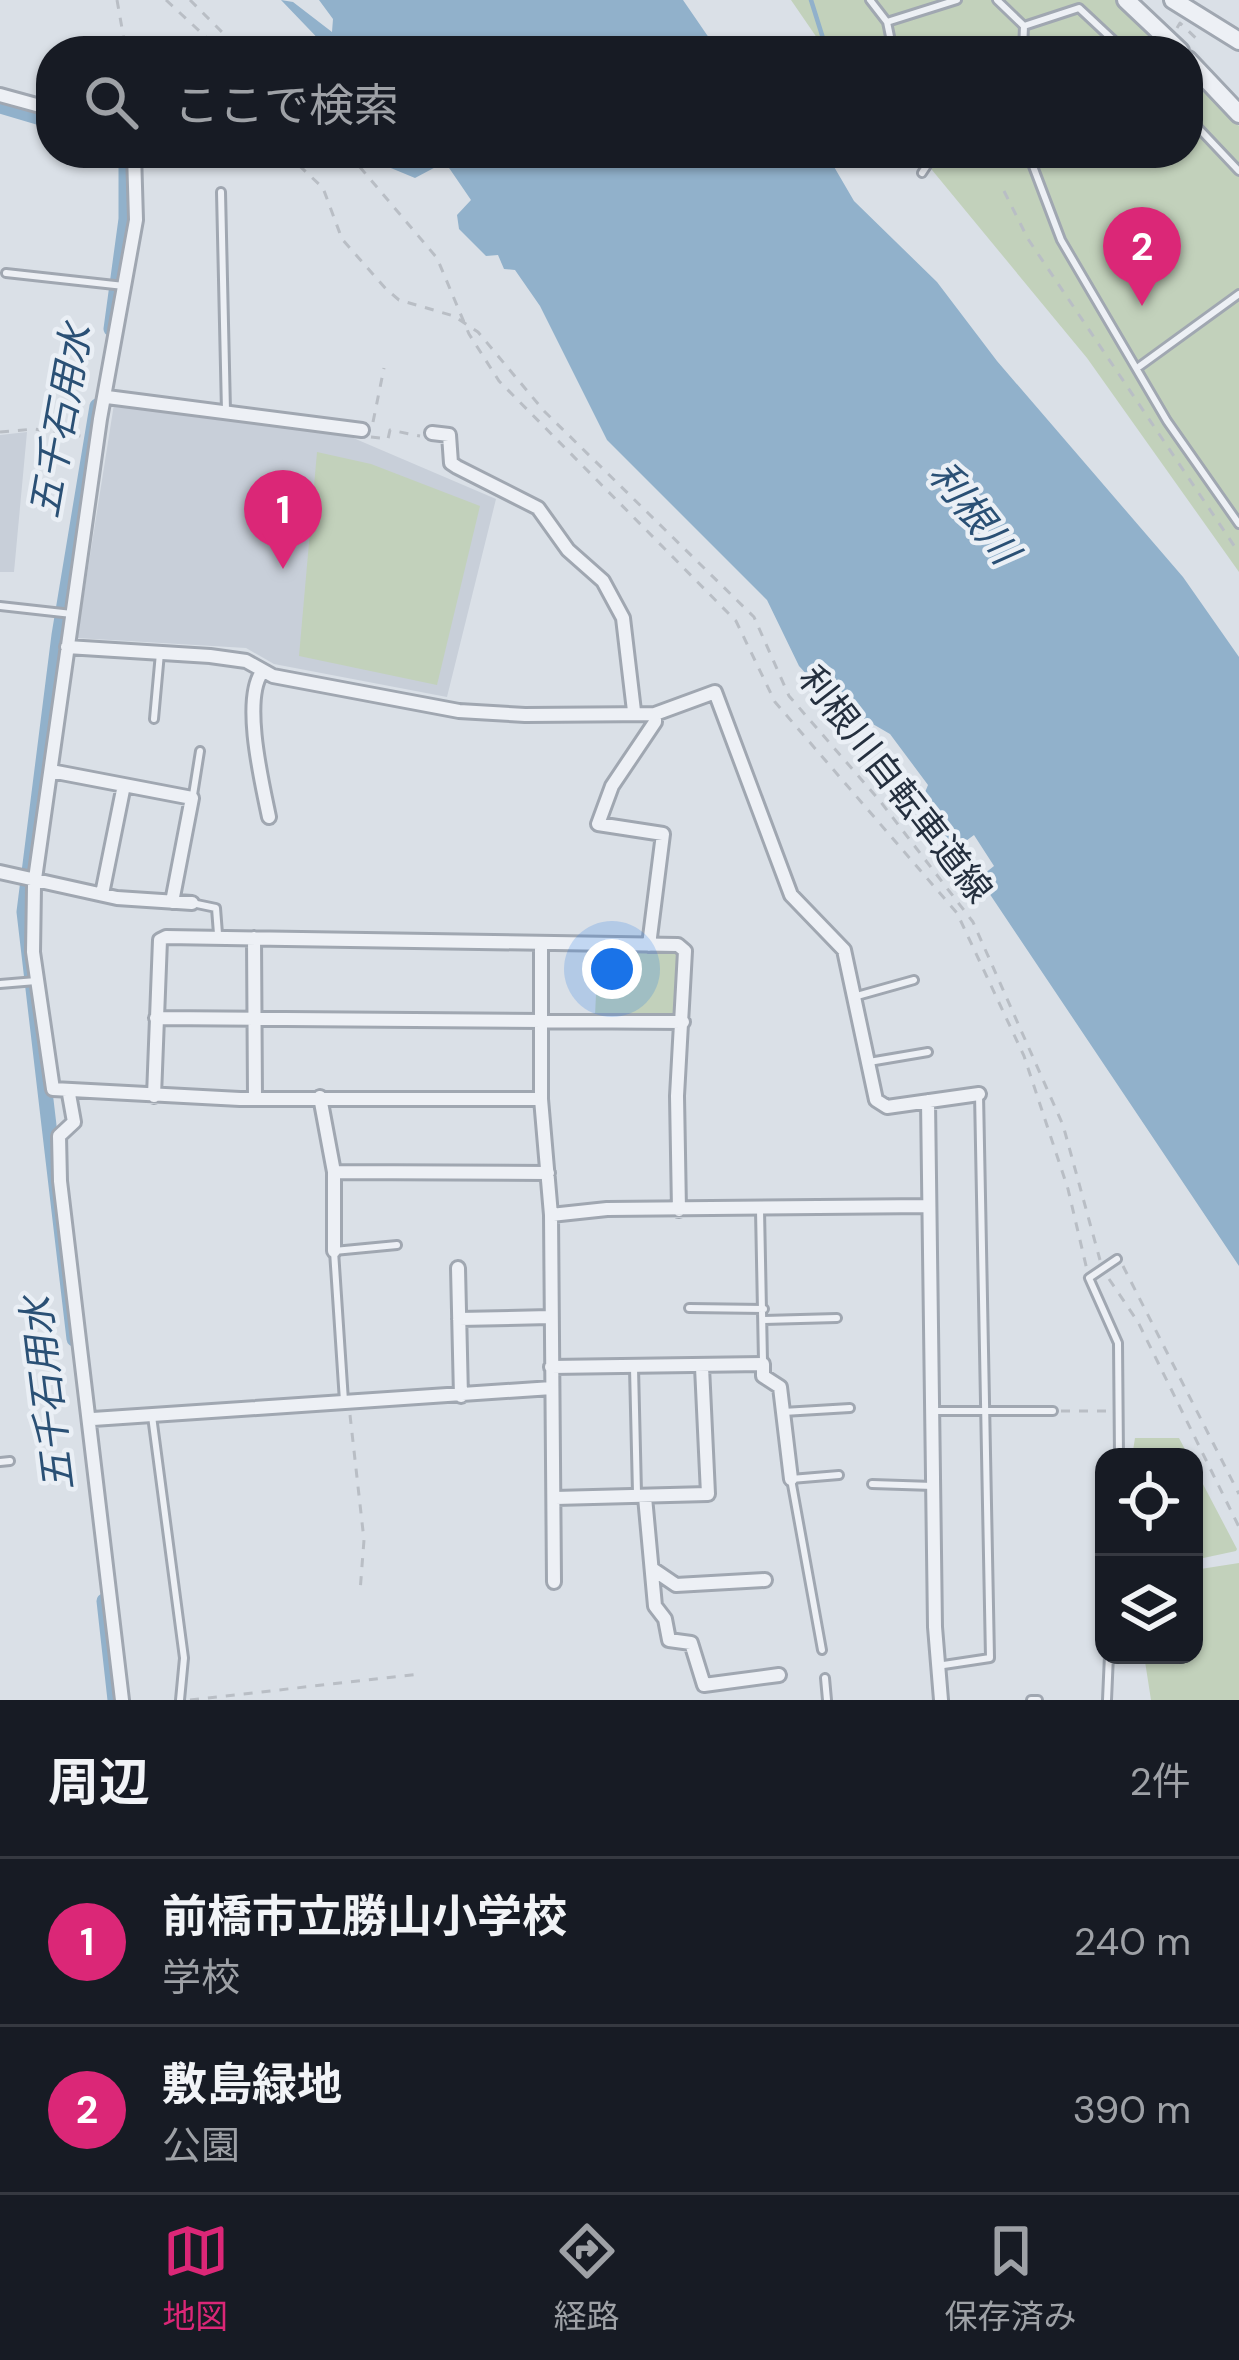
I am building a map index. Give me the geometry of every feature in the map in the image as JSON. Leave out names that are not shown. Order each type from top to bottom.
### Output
[{"type":"street","points":[[1126,0],[1164,36]]},
{"type":"street","points":[[1173,0],[1239,41]]},
{"type":"street","points":[[1203,76],[1239,114]]},
{"type":"street","points":[[0,95],[36,106]]},
{"type":"street","points":[[134,168],[136,220],[67,647],[32,924],[52,1085],[69,1094],[541,1099]]},
{"type":"street","points":[[107,397],[362,430]]},
{"type":"street","points":[[432,433],[449,435],[451,463],[538,508],[568,550],[603,581],[623,618],[634,711]]},
{"type":"street","points":[[67,647],[246,661],[262,672],[459,711],[655,714],[711,691],[718,695],[791,895],[842,945],[881,1106],[979,1094]]},
{"type":"street","points":[[262,672],[256,682],[256,750],[269,817]]},
{"type":"street","points":[[649,944],[663,834],[598,824],[612,786],[656,722],[655,714]]},
{"type":"street","points":[[51,771],[192,798],[172,902]]},
{"type":"street","points":[[102,894],[124,784]]},
{"type":"street","points":[[0,872],[102,894],[192,904]]},
{"type":"street","points":[[254,938],[255,1098]]},
{"type":"street","points":[[154,1096],[160,940],[678,945],[685,951],[679,1210]]},
{"type":"street","points":[[541,945],[541,1099],[551,1215],[554,1582]]},
{"type":"street","points":[[156,1018],[683,1022]]},
{"type":"street","points":[[69,1094],[74,1121],[59,1136],[59,1161],[93,1419],[122,1700]]},
{"type":"street","points":[[320,1097],[334,1172],[334,1251]]},
{"type":"street","points":[[928,1101],[941,1700]]},
{"type":"street","points":[[334,1172],[548,1173]]},
{"type":"street","points":[[551,1215],[929,1206]]},
{"type":"street","points":[[458,1268],[461,1396]]},
{"type":"street","points":[[459,1318],[550,1317]]},
{"type":"street","points":[[551,1367],[763,1364],[763,1376],[780,1387],[791,1480]]},
{"type":"street","points":[[555,1498],[708,1494],[702,1367]]},
{"type":"street","points":[[93,1419],[552,1388]]},
{"type":"street","points":[[641,1497],[657,1613],[665,1619],[669,1640],[691,1643],[704,1684],[779,1675]]},
{"type":"street","points":[[654,1570],[676,1585],[765,1580]]},
{"type":"lane","points":[[870,0],[887,22],[890,36]]},
{"type":"lane","points":[[887,22],[957,0]]},
{"type":"lane","points":[[997,0],[1024,26],[1024,36]]},
{"type":"lane","points":[[1024,26],[1079,8],[1109,36]]},
{"type":"lane","points":[[1203,133],[1239,171]]},
{"type":"lane","points":[[922,173],[925,168]]},
{"type":"lane","points":[[1034,168],[1061,240],[1167,421],[1239,524]]},
{"type":"lane","points":[[221,192],[226,411]]},
{"type":"lane","points":[[6,273],[124,286]]},
{"type":"lane","points":[[1138,367],[1239,294]]},
{"type":"lane","points":[[0,606],[72,614]]},
{"type":"lane","points":[[154,719],[160,653]]},
{"type":"lane","points":[[192,798],[200,751]]},
{"type":"lane","points":[[192,904],[216,908],[218,937]]},
{"type":"lane","points":[[857,996],[914,980]]},
{"type":"lane","points":[[0,984],[36,981]]},
{"type":"lane","points":[[869,1062],[928,1052]]},
{"type":"lane","points":[[937,1666],[990,1658],[979,1094]]},
{"type":"lane","points":[[760,1210],[763,1364]]},
{"type":"lane","points":[[346,1401],[334,1251],[397,1245]]},
{"type":"lane","points":[[1117,1259],[1089,1278],[1118,1343],[1115,1405],[1121,1422],[1120,1448]]},
{"type":"lane","points":[[689,1308],[764,1309]]},
{"type":"lane","points":[[764,1320],[837,1318]]},
{"type":"lane","points":[[634,1367],[641,1497]]},
{"type":"lane","points":[[783,1412],[850,1408]]},
{"type":"lane","points":[[932,1411],[1054,1411]]},
{"type":"lane","points":[[152,1416],[184,1658],[184,1700]]},
{"type":"lane","points":[[0,1462],[10,1461]]},
{"type":"lane","points":[[822,1650],[791,1480],[839,1474]]},
{"type":"lane","points":[[872,1484],[933,1486]]},
{"type":"lane","points":[[1107,1700],[1109,1664]]},
{"type":"lane","points":[[825,1678],[827,1700]]},
{"type":"lane","points":[[703,1700],[704,1684]]},
{"type":"path","points":[[118,0],[124,36]]},
{"type":"path","points":[[166,0],[205,36]]},
{"type":"path","points":[[190,0],[225,36]]},
{"type":"path","points":[[301,168],[322,188],[340,235],[386,289],[407,304],[466,323]]},
{"type":"path","points":[[361,168],[437,258],[485,361],[514,398],[736,621],[775,702],[956,913],[1024,1056],[1068,1189],[1089,1278]]},
{"type":"path","points":[[1004,191],[1028,239],[1239,553]]},
{"type":"path","name":"利根川自転車道線","points":[[466,323],[544,412],[747,608],[789,696],[955,895],[986,948],[1063,1125],[1103,1269],[1138,1322],[1239,1527]]},
{"type":"path","points":[[384,368],[372,426],[362,430],[367,436],[388,439],[390,430],[426,437],[432,433]]},
{"type":"path","points":[[0,432],[34,429],[85,436]]},
{"type":"path","points":[[1117,1259],[1145,1302],[1239,1494]]},
{"type":"path","points":[[346,1401],[364,1540],[360,1592]]},
{"type":"path","points":[[1054,1411],[1106,1411],[1115,1405]]},
{"type":"path","points":[[184,1700],[420,1674]]},
{"type":"shaded area","points":[[114,404],[351,437],[496,499],[447,697],[274,664],[246,648],[77,638]]},
{"type":"shaded area","points":[[27,432],[14,572],[0,572],[0,435]]},
{"type":"green space","points":[[791,0],[1115,0],[1152,36],[816,36]]},
{"type":"green space","points":[[1203,89],[1239,126],[1239,572],[1087,358],[930,168],[1203,168]]},
{"type":"green space","points":[[317,452],[371,464],[480,506],[437,685],[299,656]]},
{"type":"green space","points":[[673,949],[678,955],[678,1012],[671,1018],[595,1016],[598,950]]},
{"type":"green space","points":[[1135,1438],[1179,1438],[1184,1448],[1133,1448]]},
{"type":"green space","points":[[1203,1484],[1237,1549],[1203,1558]]},
{"type":"green space","points":[[1239,1563],[1239,1700],[1151,1700],[1145,1664],[1203,1664],[1203,1569]]},
{"type":"water","points":[[281,0],[293,2],[332,32],[333,19],[319,0],[683,0],[708,36],[316,36]]},
{"type":"water","points":[[391,168],[434,168],[415,178]]},
{"type":"water","name":"利根川","points":[[449,168],[835,168],[854,201],[937,282],[997,361],[1183,577],[1239,657],[1239,1266],[979,878],[994,866],[974,835],[951,852],[921,802],[928,785],[890,734],[828,698],[799,666],[767,600],[607,440],[540,306],[515,270],[504,269],[498,255],[486,256],[459,229],[457,215],[471,200]]},
{"type":"waterway","points":[[811,0],[822,36]]},
{"type":"waterway","name":"五千石用水","points":[[0,106],[36,117]]},
{"type":"waterway","name":"五千石用水","points":[[111,329],[126,219],[126,168]]},
{"type":"waterway","name":"五千石用水","points":[[74,1339],[24,912],[59,635],[97,406]]},
{"type":"waterway","name":"五千石用水","points":[[104,1601],[115,1700]]},
{"type":"place","name":"敷島緑地","points":[[1142,306]]},
{"type":"place","name":"前橋市立勝山小学校","points":[[283,569]]}]
